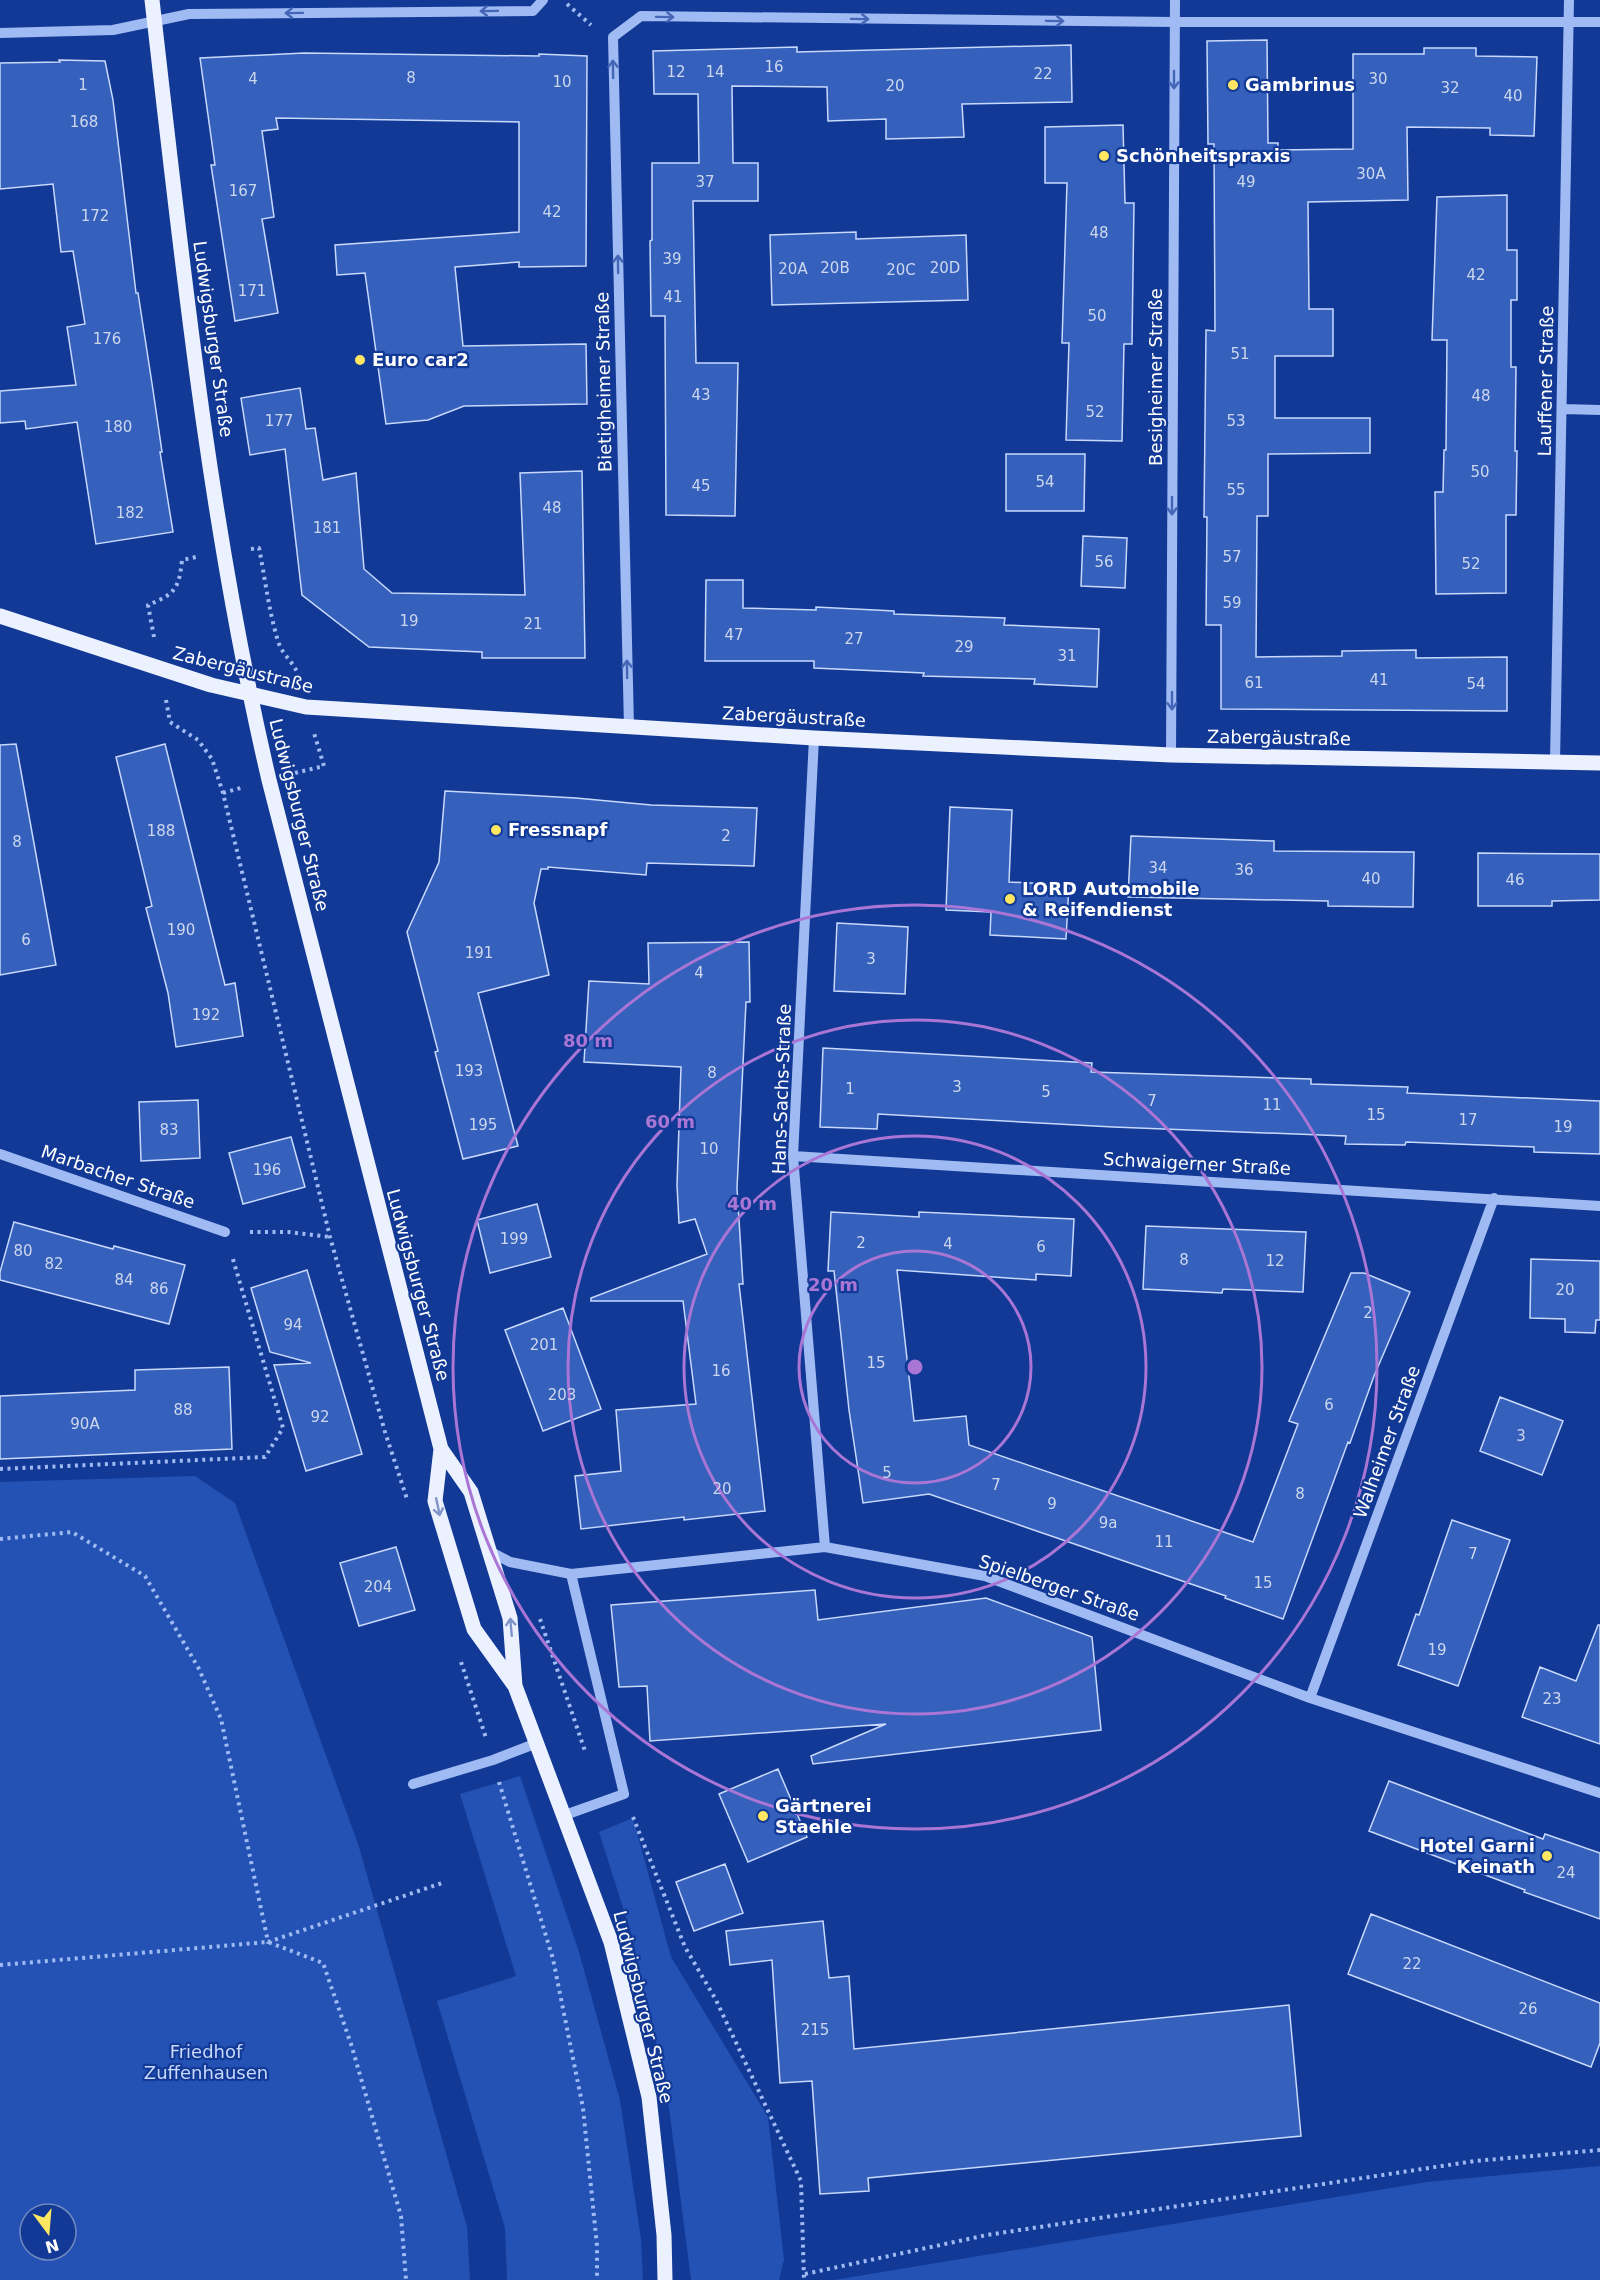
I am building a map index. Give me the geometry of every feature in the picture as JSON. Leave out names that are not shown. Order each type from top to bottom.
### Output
[{"type":"main road","name":"Ludwigsburger Straße","points":[[152,0],[195,360],[249,695],[441,1449],[471,1492],[510,1618],[515,1686]]},
{"type":"main road","name":"Zabergäustraße","points":[[0,616],[170,672],[249,695],[306,707],[814,738],[1171,755],[1600,763]]},
{"type":"main road","name":"Ludwigsburger Straße","points":[[441,1449],[435,1501],[474,1629],[515,1686],[611,1942],[649,2097],[664,2235],[665,2280]]},
{"type":"street","points":[[0,33],[113,30],[189,14],[533,11],[543,0]]},
{"type":"street","name":"Besigheimer Straße","points":[[1171,755],[1175,0]]},
{"type":"street","name":"Lauffener Straße","points":[[1555,762],[1569,0]]},
{"type":"street","points":[[613,37],[641,16],[1174,22],[1600,22]]},
{"type":"street","name":"Bietigheimer Straße","points":[[613,37],[628,727]]},
{"type":"street","points":[[1563,409],[1600,410]]},
{"type":"street","name":"Hans-Sachs-Straße","points":[[814,738],[793,1156],[825,1547]]},
{"type":"street","name":"Marbacher Straße","points":[[0,1154],[225,1232]]},
{"type":"street","name":"Schwaigerner Straße","points":[[793,1156],[1600,1206]]},
{"type":"street","name":"Walheimer Straße","points":[[1310,1698],[1494,1198]]},
{"type":"street","name":"Spielberger Straße","points":[[489,1551],[510,1562],[571,1574],[825,1547],[985,1576],[1310,1698],[1600,1793]]},
{"type":"street","points":[[565,1815],[624,1794],[571,1574]]},
{"type":"street","points":[[413,1784],[492,1760],[537,1743]]},
{"type":"path","points":[[562,0],[596,29],[613,37]]},
{"type":"path","points":[[269,780],[324,766],[306,707]]},
{"type":"path","points":[[0,1469],[265,1457],[283,1428],[225,1232],[288,1232],[330,1237],[223,793]]},
{"type":"path","points":[[0,1539],[72,1532],[145,1576],[199,1669],[220,1719],[268,1942]]},
{"type":"path","points":[[540,1618],[587,1758]]},
{"type":"path","points":[[624,1794],[685,1947],[716,2000],[801,2181],[804,2280]]},
{"type":"path","points":[[0,1965],[268,1942],[445,1882]]},
{"type":"path","points":[[268,1942],[323,1964],[351,2044],[401,2216],[406,2280]]},
{"type":"path","points":[[805,2274],[987,2235],[1475,2161],[1600,2150]]},
{"type":"green space","name":"Friedhof Zuffenhausen","points":[[195,1476],[235,1503],[359,1847],[467,2227],[470,2280],[0,2280],[0,1482]]},
{"type":"green space","points":[[520,1776],[579,1952],[620,2100],[641,2239],[643,2280],[507,2280],[505,2228],[437,2001],[516,1976],[460,1794]]},
{"type":"green space","points":[[633,1818],[671,1957],[768,2117],[784,2260],[779,2280],[691,2280],[667,2092],[632,1936],[599,1832]]},
{"type":"green space","points":[[1600,2166],[1600,2280],[834,2280],[1427,2182]]},
{"type":"building","points":[[1267,40],[1268,143],[1278,143],[1278,150],[1353,149],[1353,54],[1424,54],[1424,48],[1476,48],[1476,56],[1537,57],[1534,136],[1490,135],[1490,128],[1407,127],[1408,200],[1308,202],[1309,309],[1333,309],[1333,356],[1275,356],[1275,418],[1370,418],[1370,453],[1268,454],[1268,516],[1257,516],[1256,657],[1342,656],[1342,651],[1416,650],[1416,658],[1507,657],[1507,711],[1221,709],[1221,625],[1206,625],[1207,517],[1204,517],[1206,330],[1215,331],[1214,144],[1208,144],[1207,41]]},
{"type":"building","points":[[1071,45],[1072,102],[962,104],[964,137],[886,139],[886,119],[828,121],[827,87],[732,86],[733,163],[758,163],[758,201],[693,201],[696,363],[738,363],[735,516],[666,515],[665,316],[651,316],[652,163],[699,163],[698,94],[654,94],[653,51],[797,47],[797,52]]},
{"type":"building","points":[[304,53],[587,56],[586,266],[519,267],[519,262],[455,267],[463,346],[586,344],[587,404],[464,406],[428,420],[386,424],[365,273],[337,275],[335,245],[519,232],[519,122],[276,118],[278,129],[262,131],[274,217],[262,219],[278,313],[235,321],[211,165],[215,165],[200,58]]},
{"type":"building","points":[[59,60],[105,61],[113,100],[136,293],[138,293],[173,532],[96,544],[77,422],[26,429],[25,421],[0,423],[0,391],[76,385],[67,327],[85,324],[73,251],[61,252],[53,184],[0,189],[0,63],[60,62]]},
{"type":"building","points":[[1123,125],[1125,203],[1134,203],[1132,344],[1124,344],[1122,441],[1066,440],[1069,343],[1062,343],[1067,183],[1045,183],[1045,127]]},
{"type":"building","points":[[1507,195],[1507,250],[1517,250],[1517,300],[1511,300],[1511,367],[1516,367],[1515,451],[1517,451],[1516,515],[1506,515],[1506,593],[1436,594],[1435,492],[1443,492],[1444,450],[1446,450],[1447,340],[1432,340],[1437,197]]},
{"type":"building","points":[[856,232],[856,239],[966,235],[968,300],[772,305],[770,235]]},
{"type":"building","points":[[300,388],[306,429],[315,428],[323,480],[356,473],[364,569],[392,593],[525,595],[520,473],[582,471],[585,658],[482,658],[482,652],[369,647],[302,595],[285,449],[250,455],[241,398]]},
{"type":"building","points":[[1006,454],[1085,454],[1084,511],[1006,511]]},
{"type":"building","points":[[1083,536],[1127,538],[1125,588],[1081,586]]},
{"type":"building","points":[[706,580],[743,580],[743,608],[816,610],[816,607],[894,611],[894,614],[1005,618],[1004,625],[1099,629],[1097,687],[1034,684],[1035,679],[923,676],[924,673],[814,668],[814,661],[705,661]]},
{"type":"building","points":[[16,744],[56,965],[0,975],[0,745]]},
{"type":"building","points":[[165,744],[225,985],[235,983],[243,1036],[176,1047],[168,993],[146,908],[152,906],[116,757]]},
{"type":"building","points":[[445,791],[576,798],[651,805],[757,808],[754,866],[647,863],[646,875],[548,867],[548,869],[541,869],[534,903],[549,975],[478,993],[518,1146],[463,1159],[407,932],[439,862]]},
{"type":"building","points":[[950,807],[1012,810],[1009,882],[1069,885],[1066,939],[990,935],[991,912],[946,910]]},
{"type":"building","points":[[1131,836],[1274,841],[1274,851],[1414,852],[1413,907],[1328,906],[1328,901],[1128,897]]},
{"type":"building","points":[[1478,853],[1600,854],[1600,900],[1552,901],[1552,906],[1478,906]]},
{"type":"building","points":[[837,923],[908,927],[905,994],[834,991]]},
{"type":"building","points":[[749,942],[750,1002],[746,1002],[737,1188],[743,1284],[739,1284],[765,1511],[684,1520],[684,1517],[581,1529],[575,1476],[621,1471],[616,1410],[696,1404],[683,1301],[591,1301],[591,1298],[707,1254],[695,1219],[679,1223],[677,1185],[681,1067],[584,1062],[589,981],[649,984],[648,943]]},
{"type":"building","points":[[823,1048],[1092,1063],[1091,1072],[1311,1079],[1311,1084],[1408,1087],[1407,1093],[1600,1101],[1600,1154],[1534,1152],[1534,1147],[1406,1142],[1405,1145],[1345,1144],[1346,1136],[1113,1127],[878,1114],[877,1129],[820,1127]]},
{"type":"building","points":[[198,1100],[200,1158],[141,1161],[139,1102]]},
{"type":"building","points":[[291,1137],[305,1187],[243,1204],[229,1153]]},
{"type":"building","points":[[537,1204],[551,1257],[490,1273],[477,1220]]},
{"type":"building","points":[[831,1212],[919,1217],[919,1212],[1074,1219],[1071,1276],[1036,1274],[1036,1280],[897,1270],[914,1421],[966,1416],[969,1445],[1253,1542],[1298,1424],[1289,1421],[1351,1273],[1364,1273],[1410,1292],[1374,1376],[1350,1443],[1348,1442],[1283,1619],[1225,1598],[1226,1596],[929,1494],[863,1503],[849,1410],[834,1271],[828,1271]]},
{"type":"building","points":[[14,1222],[113,1249],[114,1246],[185,1265],[169,1324],[0,1280],[0,1272]]},
{"type":"building","points":[[1146,1226],[1306,1232],[1303,1292],[1223,1289],[1222,1293],[1143,1289]]},
{"type":"building","points":[[1531,1259],[1600,1261],[1600,1320],[1596,1320],[1595,1333],[1565,1332],[1565,1319],[1530,1318]]},
{"type":"building","points":[[307,1270],[362,1454],[306,1471],[274,1365],[311,1363],[270,1352],[251,1288]]},
{"type":"building","points":[[563,1308],[601,1409],[543,1431],[505,1330]]},
{"type":"building","points":[[229,1367],[232,1449],[0,1459],[0,1396],[135,1390],[135,1370]]},
{"type":"building","points":[[1500,1397],[1563,1421],[1542,1475],[1480,1451]]},
{"type":"building","points":[[1452,1520],[1510,1540],[1458,1686],[1398,1665],[1416,1614],[1419,1615]]},
{"type":"building","points":[[396,1547],[415,1610],[359,1626],[340,1563]]},
{"type":"building","points":[[815,1590],[818,1620],[986,1598],[1092,1637],[1101,1730],[813,1764],[811,1756],[886,1724],[650,1741],[647,1686],[619,1687],[611,1605]]},
{"type":"building","points":[[1598,1625],[1600,1625],[1600,1744],[1522,1717],[1540,1667],[1576,1681]]},
{"type":"building","name":"Gärtnerei Staehle","points":[[778,1769],[807,1837],[748,1862],[719,1794]]},
{"type":"building","points":[[1389,1781],[1543,1839],[1545,1834],[1600,1853],[1600,1919],[1524,1892],[1525,1890],[1369,1831]]},
{"type":"building","points":[[725,1864],[743,1913],[694,1931],[676,1882]]},
{"type":"building","points":[[1371,1914],[1600,2003],[1600,2043],[1591,2067],[1348,1974]]},
{"type":"building","points":[[823,1921],[829,1978],[849,1976],[854,2049],[1289,2005],[1301,2136],[868,2178],[869,2191],[820,2194],[812,2081],[780,2083],[772,1960],[730,1965],[726,1931]]},
{"type":"place","name":"Gambrinus","points":[[1233,85]]},
{"type":"place","name":"Schönheitspraxis","points":[[1104,156]]},
{"type":"place","name":"Euro car2","points":[[360,360]]},
{"type":"place","name":"Fressnapf","points":[[496,830]]},
{"type":"place","name":"LORD Automobile & Reifendienst","points":[[1010,899]]},
{"type":"place","name":"Gärtnerei Staehle","points":[[763,1816]]},
{"type":"place","name":"Hotel Garni Keinath","points":[[1547,1856]]}]
